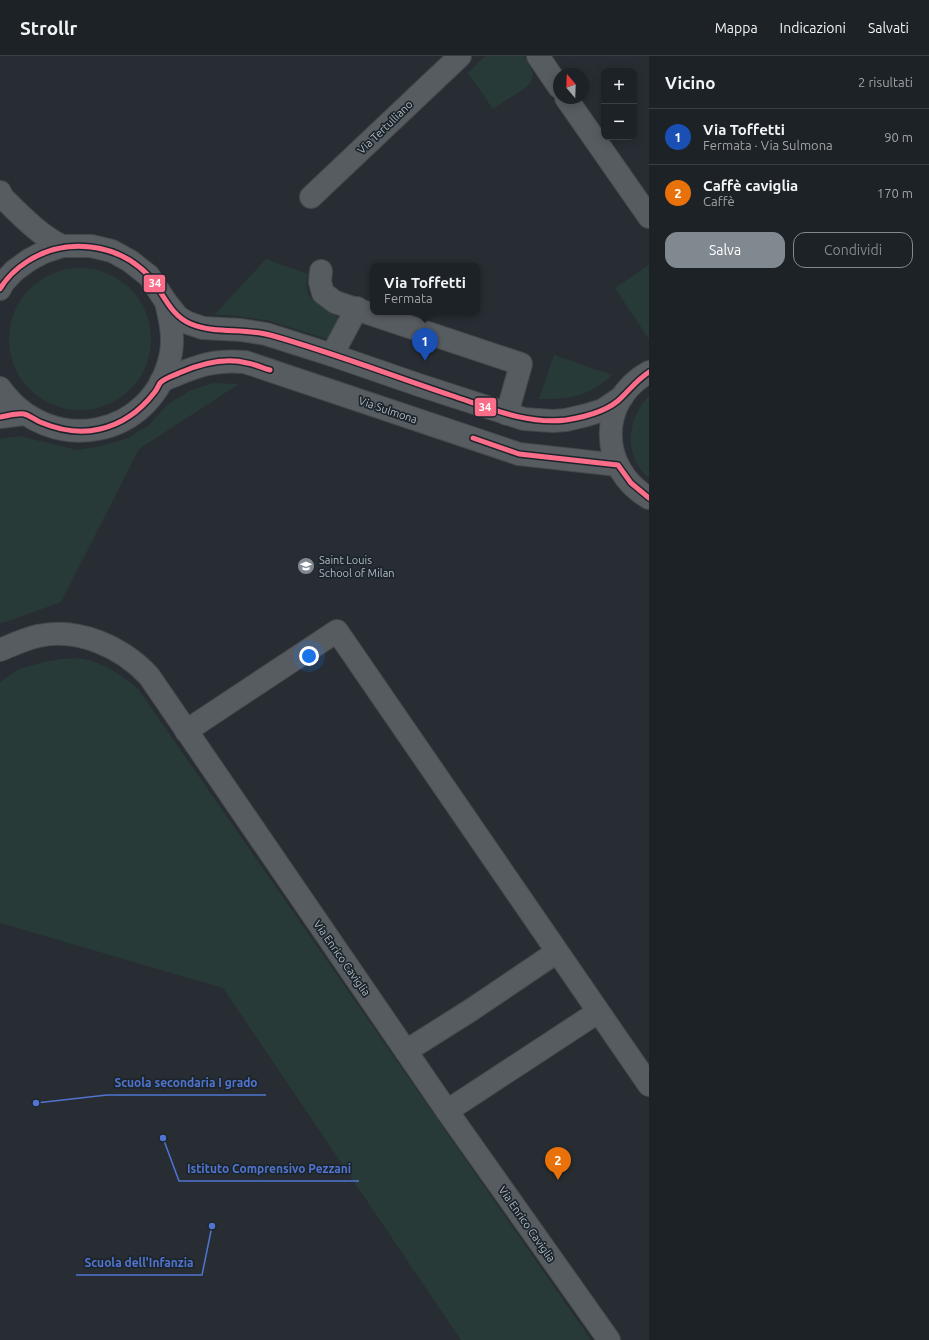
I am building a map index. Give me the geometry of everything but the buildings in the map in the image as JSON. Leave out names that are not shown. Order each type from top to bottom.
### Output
[{"type":"street","name":"Via Tertulliano","points":[[311,197],[460,56]]},
{"type":"street","points":[[538,56],[553,78]]},
{"type":"street","points":[[570,104],[649,217]]},
{"type":"street","points":[[0,192],[3,198],[34,228],[62,246]]},
{"type":"street","points":[[1,281],[29,260],[44,252],[62,246],[91,246],[112,251],[130,261],[149,276],[178,317],[188,323],[203,328],[241,330],[266,334],[524,419],[566,420],[603,410],[622,397]]},
{"type":"street","points":[[321,271],[320,282],[323,293],[335,302],[370,312]]},
{"type":"street","points":[[0,388],[14,405],[24,414],[37,422],[59,429],[76,431],[99,429],[116,424],[136,412],[148,400],[162,381],[168,365],[172,342],[170,317],[166,302]]},
{"type":"street","points":[[332,355],[357,308]]},
{"type":"street","points":[[378,315],[521,364],[507,414]]},
{"type":"street","name":"Via Sulmona","points":[[162,381],[201,364],[230,361],[245,362],[519,454],[618,465]]},
{"type":"street","points":[[649,372],[637,380],[622,397],[614,412],[611,434],[613,451],[618,465],[626,479],[649,498]]},
{"type":"street","points":[[0,418],[24,414]]},
{"type":"street","points":[[186,731],[337,631],[649,1085]]},
{"type":"street","name":"Via Enrico Caviglia","points":[[0,650],[38,636],[56,634],[78,636],[116,650],[132,660],[149,676],[406,1051],[609,1340]]},
{"type":"street","points":[[406,1051],[471,1010],[557,952]]},
{"type":"street","points":[[447,1110],[598,1012]]},
{"type":"shaded area","points":[[485,56],[524,56],[533,75],[528,86],[493,109],[468,73]]},
{"type":"shaded area","points":[[266,259],[308,274],[307,285],[311,298],[328,308],[339,320],[330,340],[270,321],[231,315],[214,315]]},
{"type":"shaded area","points":[[649,265],[649,339],[615,288]]},
{"type":"shaded area","points":[[80,268],[100,271],[107,274],[125,284],[135,294],[148,319],[151,339],[148,359],[145,366],[135,384],[125,394],[100,407],[80,410],[60,407],[53,404],[35,394],[25,384],[12,359],[9,339],[12,319],[15,312],[25,294],[35,284],[60,271]]},
{"type":"shaded area","points":[[554,355],[612,375],[595,388],[578,395],[561,398],[539,399]]},
{"type":"shaded area","points":[[213,383],[239,384],[139,449],[61,602],[0,624],[0,439],[19,436],[77,450],[101,446],[128,438],[149,425],[168,404],[189,391]]},
{"type":"shaded area","points":[[649,397],[649,478],[636,462],[631,444],[631,434],[636,415],[644,401]]},
{"type":"shaded area","points":[[61,659],[83,659],[99,663],[119,674],[138,689],[591,1340],[461,1340],[223,988],[0,923],[0,682],[19,669]]},
{"type":"transit line","name":"34","points":[[0,289],[16,270],[28,261],[43,253],[74,246],[106,250],[122,256],[136,264],[153,281],[177,315],[191,324],[210,329],[270,335],[338,356],[492,410],[536,420],[566,420],[604,410],[617,402],[649,372]]},
{"type":"transit line","name":"34","points":[[0,417],[24,414],[40,422],[62,429],[77,431],[100,429],[116,424],[137,411],[149,400],[162,381],[195,367],[212,362],[238,361],[270,370]]},
{"type":"transit line","name":"34","points":[[473,438],[519,454],[618,465],[631,483],[649,498]]},
{"type":"place","name":"Via Toffetti","points":[[425,361]]},
{"type":"place","name":"Saint Louis School of Milan","points":[[306,566]]},
{"type":"place","name":"Scuola secondaria I grado","points":[[36,1103]]},
{"type":"place","name":"Istituto Comprensivo Pezzani","points":[[163,1138]]},
{"type":"place","name":"Caffè caviglia","points":[[558,1180]]},
{"type":"place","name":"Scuola dell'Infanzia","points":[[212,1226]]}]
